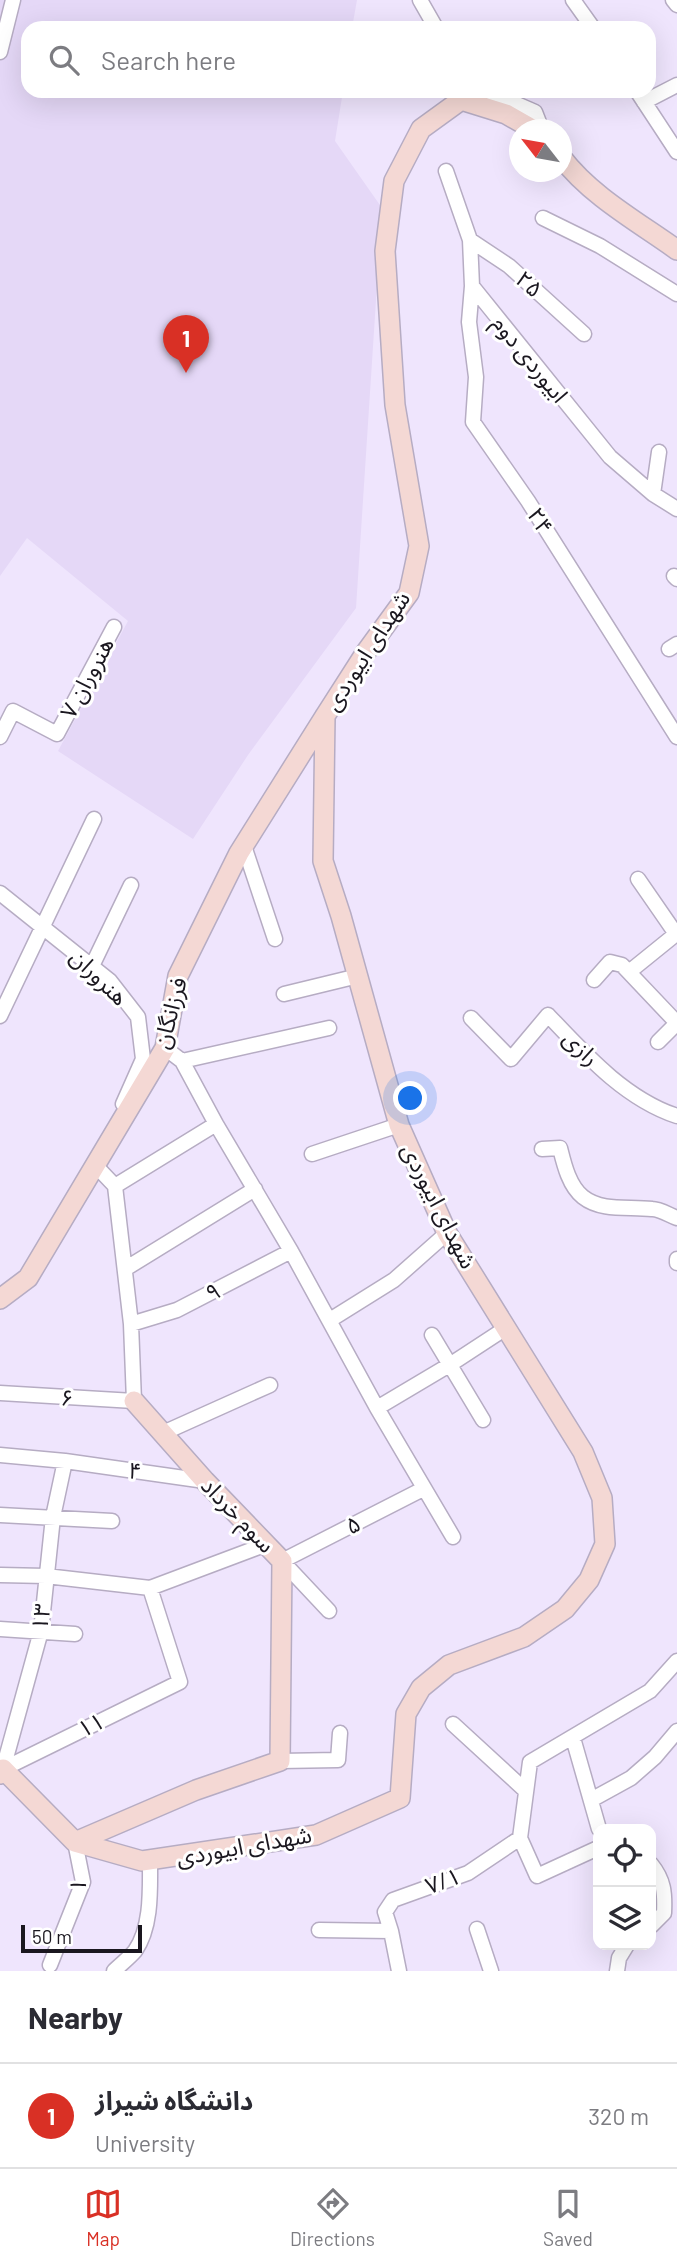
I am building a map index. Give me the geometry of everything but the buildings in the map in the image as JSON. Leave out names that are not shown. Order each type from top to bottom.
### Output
[{"type":"street","points":[[0,52],[13,0]]},
{"type":"street","points":[[420,0],[432,21]]},
{"type":"street","points":[[573,0],[588,21]]},
{"type":"street","points":[[673,0],[677,5]]},
{"type":"street","points":[[656,91],[677,85]]},
{"type":"street","points":[[503,98],[536,113],[538,119]]},
{"type":"street","points":[[641,98],[677,152]]},
{"type":"street","name":"شهدای ابیوردی","points":[[1,1770],[75,1842],[142,1861],[316,1835],[400,1798],[406,1714],[421,1688],[449,1665],[524,1637],[565,1609],[589,1580],[605,1544],[601,1497],[583,1452],[447,1233],[399,1125],[323,861],[325,716],[408,593],[419,546],[396,405],[390,333],[385,251],[394,181],[421,129],[460,100],[515,119]]},
{"type":"street","points":[[572,170],[603,198],[677,250]]},
{"type":"street","points":[[446,171],[470,240],[472,286]]},
{"type":"street","points":[[543,218],[600,246],[677,294]]},
{"type":"street","name":"۲۵","points":[[470,240],[509,266],[584,334]]},
{"type":"street","name":"ابیوردی دوم","points":[[472,286],[610,457],[653,494],[677,509]]},
{"type":"street","name":"۲۴","points":[[472,286],[470,322],[476,377],[473,422],[535,513],[677,737]]},
{"type":"street","points":[[653,494],[659,452]]},
{"type":"street","name":"هنروران ۷","points":[[0,737],[13,711],[57,734],[114,627]]},
{"type":"street","name":"فرزانگان","points":[[0,1299],[28,1278],[165,1048],[178,976],[244,846],[325,716]]},
{"type":"street","points":[[0,1016],[94,819]]},
{"type":"street","points":[[244,846],[275,939]]},
{"type":"street","points":[[629,972],[676,934],[638,880]]},
{"type":"street","points":[[92,966],[131,885]]},
{"type":"street","name":"هنروران","points":[[0,894],[110,981],[138,1017],[144,1059],[95,1165]]},
{"type":"street","points":[[594,980],[610,962],[622,965],[677,1023],[658,1042]]},
{"type":"street","points":[[284,994],[358,976]]},
{"type":"street","name":"رازی","points":[[471,1018],[511,1059],[548,1015],[586,1056],[646,1104],[677,1116]]},
{"type":"street","points":[[182,1062],[329,1028]]},
{"type":"street","points":[[165,1048],[182,1062],[423,1489],[453,1537]]},
{"type":"street","points":[[115,1186],[216,1124]]},
{"type":"street","points":[[312,1154],[399,1125]]},
{"type":"street","points":[[542,1149],[560,1149],[568,1175],[582,1197],[600,1205],[654,1209],[677,1218]]},
{"type":"street","points":[[95,1165],[115,1186],[131,1324],[134,1401]]},
{"type":"street","points":[[125,1269],[255,1189]]},
{"type":"street","points":[[330,1320],[394,1280],[447,1233]]},
{"type":"street","name":"۹","points":[[131,1324],[177,1310],[291,1251]]},
{"type":"street","points":[[377,1408],[506,1328]]},
{"type":"street","points":[[432,1335],[483,1420]]},
{"type":"street","points":[[163,1433],[270,1385]]},
{"type":"street","name":"۶","points":[[0,1393],[134,1401]]},
{"type":"street","name":"سوم خرداد","points":[[134,1401],[205,1481],[282,1561],[280,1761]]},
{"type":"street","name":"۴","points":[[0,1455],[65,1461],[205,1481]]},
{"type":"street","name":"۱۳","points":[[1,1770],[41,1631],[53,1517],[65,1461]]},
{"type":"street","name":"۵","points":[[282,1561],[423,1489]]},
{"type":"street","points":[[0,1515],[112,1521]]},
{"type":"street","points":[[0,1575],[47,1576],[150,1588],[267,1544]]},
{"type":"street","points":[[282,1561],[329,1611]]},
{"type":"street","name":"۱۱","points":[[1,1770],[180,1682],[150,1588]]},
{"type":"street","points":[[0,1629],[75,1634]]},
{"type":"street","points":[[593,1850],[537,1876],[520,1838],[530,1762],[650,1691],[677,1661]]},
{"type":"street","points":[[453,1724],[526,1791]]},
{"type":"street","points":[[591,1800],[631,1779],[655,1757],[677,1731]]},
{"type":"street","points":[[75,1842],[196,1790],[280,1761],[338,1760],[340,1733]]},
{"type":"street","points":[[573,1738],[598,1824]]},
{"type":"street","name":"۷/۱","points":[[391,1931],[385,1912],[393,1900],[468,1873],[520,1838]]},
{"type":"street","name":"۱","points":[[50,1965],[83,1882],[75,1842]]},
{"type":"street","points":[[114,1971],[136,1950],[145,1927],[150,1893],[150,1861]]},
{"type":"street","points":[[656,1870],[665,1893],[664,1913],[656,1921]]},
{"type":"street","points":[[477,1929],[491,1971]]},
{"type":"street","points":[[319,1930],[391,1931],[399,1971]]},
{"type":"street","points":[[617,1971],[619,1958],[624,1950]]},
{"type":"shaded area","points":[[0,0],[357,0],[353,21],[21,21],[21,98],[342,98],[335,141],[382,208],[356,608],[248,755],[193,839],[58,751],[128,621],[27,538],[0,576]]},
{"type":"place","name":"دانشگاه شیراز","points":[[186,373]]}]
